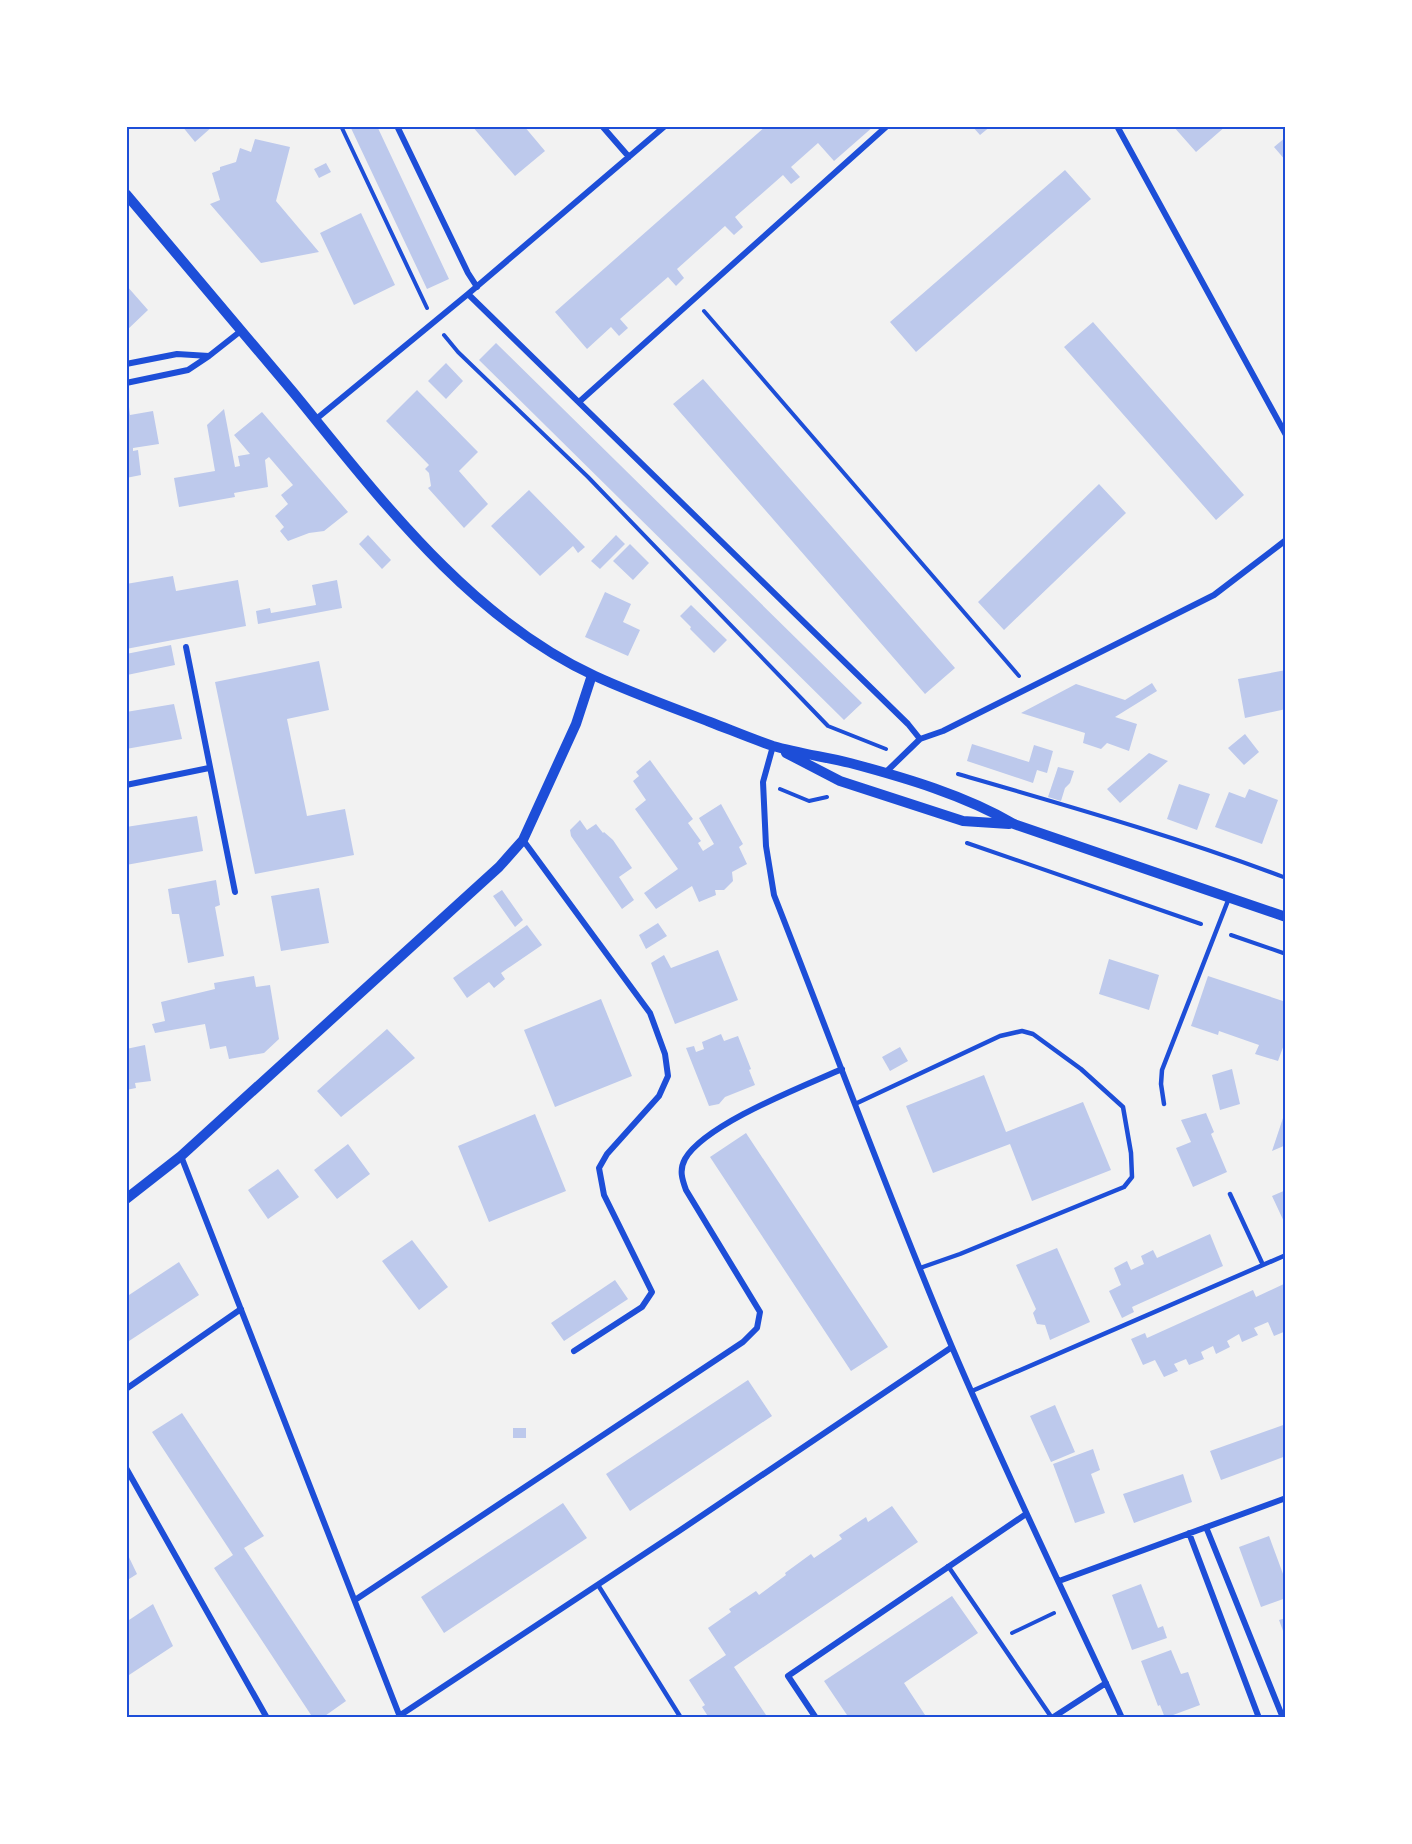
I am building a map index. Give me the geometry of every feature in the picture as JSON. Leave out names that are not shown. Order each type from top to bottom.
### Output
[{"type":"street","points":[[397,126],[468,273],[477,287]]},
{"type":"street","points":[[602,126],[629,157]]},
{"type":"street","points":[[315,420],[477,287],[665,126]]},
{"type":"street","points":[[579,402],[887,126]]},
{"type":"street","points":[[1117,126],[1286,435]]},
{"type":"street","points":[[126,194],[242,330],[352,466],[416,537],[474,594],[534,643],[592,675],[772,746],[840,781],[963,821],[1014,824]]},
{"type":"street","points":[[468,294],[908,724],[920,739]]},
{"type":"street","points":[[126,383],[188,370],[242,330]]},
{"type":"street","points":[[126,364],[177,354],[209,356]]},
{"type":"street","points":[[885,773],[920,739],[943,731],[1214,595],[1286,540]]},
{"type":"street","points":[[186,647],[235,892]]},
{"type":"street","points":[[126,1198],[181,1156],[499,867],[523,840],[572,733],[592,675]]},
{"type":"street","points":[[772,746],[885,773],[990,810],[1014,824],[1286,917]]},
{"type":"street","points":[[772,746],[763,782],[766,846],[774,895],[952,1347],[1026,1514],[1071,1605],[1122,1718]]},
{"type":"street","points":[[126,785],[209,768]]},
{"type":"street","points":[[523,840],[650,1013],[665,1054],[668,1076],[659,1096],[607,1154],[599,1168],[604,1195],[652,1292],[642,1307],[574,1351]]},
{"type":"street","points":[[355,1600],[743,1342],[757,1328],[760,1312],[686,1190],[680,1173],[684,1160],[695,1147],[736,1118],[842,1069]]},
{"type":"street","points":[[181,1156],[355,1600],[398,1717],[952,1347]]},
{"type":"street","points":[[126,1389],[241,1309]]},
{"type":"street","points":[[126,1468],[267,1718]]},
{"type":"street","points":[[1059,1581],[1286,1498]]},
{"type":"street","points":[[816,1718],[788,1676],[1026,1514]]},
{"type":"street","points":[[1206,1527],[1283,1718]]},
{"type":"street","points":[[1189,1533],[1259,1718]]},
{"type":"street","points":[[1052,1718],[1106,1683]]},
{"type":"lane","points":[[1164,1104],[1161,1084],[1162,1070],[1229,898]]},
{"type":"lane","points":[[855,1104],[1000,1036],[1022,1031],[1033,1034],[1081,1069],[1123,1107],[1131,1153],[1132,1177],[1124,1187],[920,1268]]},
{"type":"lane","points":[[1230,1194],[1263,1264]]},
{"type":"lane","points":[[972,1391],[1286,1255]]},
{"type":"lane","points":[[948,1566],[1052,1718]]},
{"type":"lane","points":[[598,1585],[681,1718]]},
{"type":"path","points":[[341,126],[434,322],[458,352],[588,477],[828,726],[903,756]]},
{"type":"path","points":[[694,299],[1029,687]]},
{"type":"path","points":[[953,772],[1114,819],[1286,878]]},
{"type":"path","points":[[763,782],[809,801],[832,796]]},
{"type":"path","points":[[957,839],[1286,954]]},
{"type":"path","points":[[998,1639],[1071,1605]]},
{"type":"building","points":[[182,126],[213,126],[195,142]]},
{"type":"building","points":[[350,126],[377,126],[449,279],[427,289]]},
{"type":"building","points":[[472,126],[524,126],[545,151],[515,176]]},
{"type":"building","points":[[766,126],[874,126],[834,161],[818,143],[791,167],[800,177],[791,184],[783,175],[735,217],[743,227],[734,235],[725,226],[677,269],[684,278],[676,286],[668,277],[620,319],[628,328],[619,336],[611,327],[587,349],[555,312]]},
{"type":"building","points":[[972,126],[991,126],[980,135]]},
{"type":"building","points":[[1173,126],[1226,126],[1196,152]]},
{"type":"building","points":[[1286,137],[1286,161],[1274,147]]},
{"type":"building","points":[[255,139],[290,147],[276,201],[319,252],[261,263],[210,204],[220,200],[212,173],[220,170],[220,167],[236,162],[240,148],[251,152]]},
{"type":"building","points":[[326,163],[331,172],[319,178],[314,169]]},
{"type":"building","points":[[1065,170],[1091,199],[916,352],[890,322]]},
{"type":"building","points":[[361,213],[395,285],[354,305],[320,233]]},
{"type":"building","points":[[126,285],[148,310],[126,331]]},
{"type":"building","points":[[1093,322],[1244,495],[1216,520],[1064,347]]},
{"type":"building","points":[[496,343],[862,703],[844,720],[479,360]]},
{"type":"building","points":[[446,363],[463,381],[446,399],[428,381]]},
{"type":"building","points":[[703,379],[955,668],[925,694],[673,404]]},
{"type":"building","points":[[417,390],[478,452],[459,471],[488,504],[464,528],[428,488],[431,486],[429,473],[425,469],[429,465],[386,421]]},
{"type":"building","points":[[129,407],[130,415],[153,411],[159,444],[133,448],[133,451],[138,450],[141,475],[126,478],[126,408]]},
{"type":"building","points":[[224,409],[235,467],[240,466],[238,456],[250,454],[234,435],[262,412],[348,512],[324,531],[309,533],[288,541],[280,531],[284,527],[275,516],[288,504],[281,495],[293,485],[269,457],[265,460],[268,487],[234,493],[235,497],[179,507],[174,478],[215,471],[207,425]]},
{"type":"building","points":[[1099,484],[1126,513],[1004,630],[978,602]]},
{"type":"building","points":[[529,490],[585,547],[578,553],[573,546],[540,576],[491,526]]},
{"type":"building","points":[[368,535],[391,560],[382,569],[359,544]]},
{"type":"building","points":[[616,535],[625,544],[600,569],[591,561]]},
{"type":"building","points":[[630,544],[649,563],[633,580],[613,561]]},
{"type":"building","points":[[173,576],[176,591],[238,580],[246,626],[126,649],[126,584]]},
{"type":"building","points":[[337,580],[342,608],[258,624],[256,611],[270,608],[271,613],[316,605],[312,585]]},
{"type":"building","points":[[605,592],[631,604],[623,622],[640,630],[628,656],[585,637]]},
{"type":"building","points":[[691,605],[727,640],[714,653],[680,616]]},
{"type":"building","points":[[171,645],[175,665],[127,675],[126,654]]},
{"type":"building","points":[[319,661],[329,710],[287,719],[307,816],[345,809],[354,855],[255,874],[215,682]]},
{"type":"building","points":[[1286,670],[1286,709],[1245,718],[1238,679]]},
{"type":"building","points":[[1152,683],[1157,691],[1115,717],[1137,724],[1129,751],[1107,743],[1101,749],[1083,743],[1085,733],[1021,713],[1076,684],[1125,700]]},
{"type":"building","points":[[174,704],[182,739],[126,749],[126,712]]},
{"type":"building","points":[[1245,734],[1259,752],[1244,765],[1228,748]]},
{"type":"building","points":[[972,744],[1029,762],[1034,745],[1053,751],[1047,773],[1037,770],[1033,783],[967,761]]},
{"type":"building","points":[[1149,753],[1168,761],[1120,803],[1107,789]]},
{"type":"building","points":[[650,760],[693,819],[688,823],[701,841],[698,843],[703,851],[714,844],[699,818],[721,804],[743,844],[739,847],[747,864],[732,872],[733,881],[724,890],[715,890],[716,895],[699,902],[692,886],[656,909],[644,893],[678,869],[635,809],[646,800],[633,781],[639,776],[636,772]]},
{"type":"building","points":[[1058,767],[1074,771],[1061,801],[1048,797]]},
{"type":"building","points":[[1179,784],[1210,794],[1197,830],[1167,819]]},
{"type":"building","points":[[1249,789],[1278,800],[1262,844],[1215,827],[1229,792],[1245,798]]},
{"type":"building","points":[[197,816],[203,851],[126,865],[126,827]]},
{"type":"building","points":[[580,820],[587,830],[596,824],[613,840],[632,868],[619,877],[634,900],[622,909],[571,836],[570,830]]},
{"type":"building","points":[[216,880],[220,905],[215,907],[224,956],[188,963],[179,914],[172,914],[168,889]]},
{"type":"building","points":[[319,888],[329,943],[281,951],[271,896]]},
{"type":"building","points":[[502,890],[523,920],[515,927],[493,896]]},
{"type":"building","points":[[658,923],[667,936],[646,949],[639,935]]},
{"type":"building","points":[[527,925],[542,945],[501,973],[505,979],[494,988],[489,982],[467,998],[453,978]]},
{"type":"building","points":[[718,950],[738,1000],[675,1024],[651,963],[664,955],[671,968]]},
{"type":"building","points":[[1109,959],[1159,975],[1149,1010],[1099,994]]},
{"type":"building","points":[[254,976],[256,987],[270,985],[279,1039],[264,1053],[229,1059],[226,1046],[210,1049],[205,1024],[155,1033],[152,1024],[165,1021],[161,1002],[215,989],[214,983]]},
{"type":"building","points":[[1208,976],[1286,1002],[1286,1039],[1278,1061],[1255,1054],[1259,1045],[1219,1031],[1218,1035],[1191,1026]]},
{"type":"building","points":[[601,999],[632,1076],[555,1107],[524,1030]]},
{"type":"building","points":[[387,1029],[415,1058],[341,1117],[317,1091]]},
{"type":"building","points":[[721,1034],[724,1041],[738,1036],[755,1085],[725,1097],[719,1104],[709,1106],[686,1048],[694,1046],[696,1052],[704,1049],[702,1042]]},
{"type":"building","points":[[145,1045],[151,1081],[135,1083],[136,1088],[126,1090],[126,1049]]},
{"type":"building","points":[[900,1047],[908,1061],[890,1071],[882,1057]]},
{"type":"building","points":[[1232,1069],[1240,1104],[1220,1110],[1212,1075]]},
{"type":"building","points":[[984,1075],[1006,1132],[1083,1102],[1111,1170],[1032,1201],[1010,1144],[933,1173],[906,1106]]},
{"type":"building","points":[[1286,1109],[1286,1145],[1272,1151]]},
{"type":"building","points":[[1206,1113],[1214,1132],[1211,1134],[1227,1172],[1193,1187],[1176,1148],[1191,1142],[1181,1120]]},
{"type":"building","points":[[535,1114],[566,1191],[489,1222],[458,1146]]},
{"type":"building","points":[[746,1133],[888,1347],[851,1371],[710,1157]]},
{"type":"building","points":[[348,1144],[370,1174],[337,1199],[314,1170]]},
{"type":"building","points":[[278,1169],[299,1197],[268,1219],[248,1190]]},
{"type":"building","points":[[1286,1190],[1286,1226],[1272,1196]]},
{"type":"building","points":[[1210,1234],[1223,1266],[1132,1307],[1134,1312],[1122,1318],[1109,1291],[1121,1285],[1114,1268],[1127,1261],[1131,1270],[1144,1264],[1141,1256],[1153,1250],[1157,1258]]},
{"type":"building","points":[[412,1240],[448,1287],[419,1310],[382,1261]]},
{"type":"building","points":[[1057,1248],[1090,1322],[1050,1340],[1045,1325],[1037,1324],[1033,1313],[1036,1309],[1016,1265]]},
{"type":"building","points":[[179,1262],[199,1295],[126,1343],[126,1297]]},
{"type":"building","points":[[615,1280],[628,1299],[564,1341],[551,1323]]},
{"type":"building","points":[[1286,1283],[1286,1322],[1284,1323],[1286,1331],[1274,1336],[1268,1322],[1254,1328],[1258,1335],[1242,1342],[1239,1334],[1227,1341],[1230,1347],[1216,1354],[1213,1346],[1201,1352],[1204,1359],[1189,1365],[1186,1359],[1174,1364],[1178,1371],[1164,1377],[1155,1360],[1143,1365],[1131,1339],[1145,1333],[1147,1338],[1253,1290],[1256,1297]]},
{"type":"building","points":[[748,1380],[772,1416],[630,1511],[606,1474]]},
{"type":"building","points":[[1055,1405],[1075,1452],[1051,1462],[1030,1416]]},
{"type":"building","points":[[182,1413],[264,1536],[244,1548],[346,1701],[322,1718],[313,1718],[214,1568],[233,1555],[152,1432]]},
{"type":"building","points":[[1286,1424],[1286,1456],[1221,1480],[1210,1451]]},
{"type":"building","points":[[513,1428],[526,1428],[526,1438],[513,1438]]},
{"type":"building","points":[[1093,1449],[1100,1470],[1091,1474],[1105,1513],[1075,1523],[1053,1464]]},
{"type":"building","points":[[1183,1474],[1192,1502],[1134,1523],[1123,1494]]},
{"type":"building","points":[[563,1503],[587,1538],[444,1633],[421,1597]]},
{"type":"building","points":[[892,1506],[918,1542],[734,1667],[768,1718],[709,1718],[702,1707],[705,1705],[689,1680],[726,1655],[708,1628],[731,1612],[729,1609],[756,1591],[759,1595],[811,1554],[814,1558],[842,1539],[839,1535],[866,1517],[868,1522]]},
{"type":"building","points":[[1269,1536],[1286,1582],[1286,1598],[1261,1607],[1239,1547]]},
{"type":"building","points":[[126,1551],[137,1574],[126,1581]]},
{"type":"building","points":[[1141,1584],[1158,1628],[1163,1626],[1167,1638],[1132,1650],[1112,1595]]},
{"type":"building","points":[[952,1596],[978,1633],[904,1683],[927,1718],[849,1718],[824,1681]]},
{"type":"building","points":[[153,1604],[173,1646],[126,1677],[126,1622]]},
{"type":"building","points":[[1286,1618],[1286,1639],[1279,1620]]},
{"type":"building","points":[[1171,1650],[1181,1674],[1188,1672],[1200,1705],[1165,1718],[1141,1661]]}]
